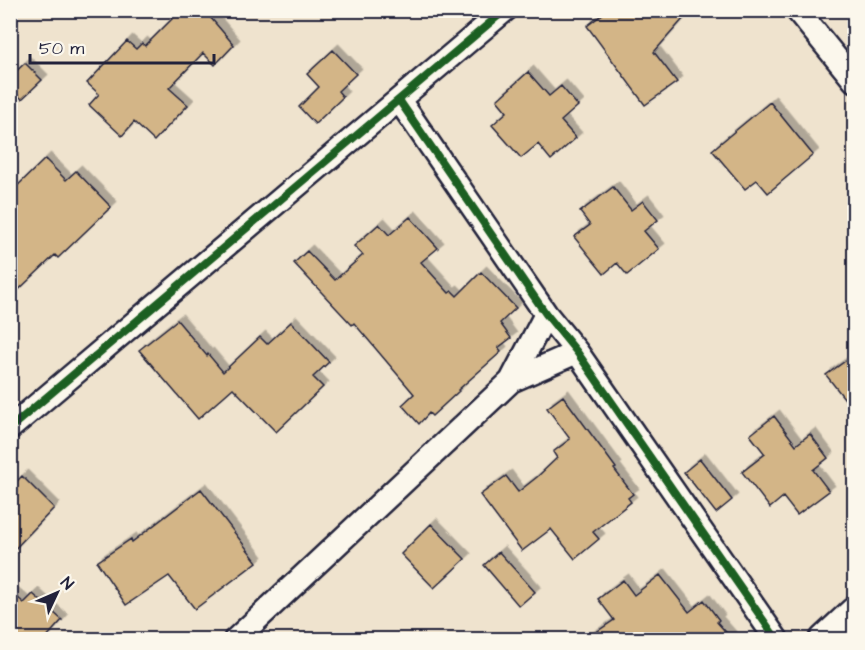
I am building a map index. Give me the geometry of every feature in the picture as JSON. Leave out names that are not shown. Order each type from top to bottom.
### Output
[{"type":"street","points":[[10,428],[505,10]]},
{"type":"street","points":[[797,10],[855,80]]},
{"type":"street","points":[[399,100],[546,314],[577,352],[777,639]]},
{"type":"street","points":[[235,639],[511,381],[546,314]]},
{"type":"street","points":[[511,381],[577,352]]},
{"type":"street","points":[[824,639],[855,612]]},
{"type":"building","points":[[181,10],[204,10],[234,45],[215,65],[203,53],[169,88],[188,105],[154,141],[134,122],[122,136],[89,105],[99,94],[87,83],[127,41],[136,49],[142,43],[145,46]]},
{"type":"building","points":[[608,10],[691,10],[654,52],[677,82],[645,105],[587,26]]},
{"type":"building","points":[[333,50],[356,74],[338,91],[343,97],[315,124],[299,107],[319,87],[307,74]]},
{"type":"building","points":[[25,63],[42,80],[22,99],[10,88],[10,77]]},
{"type":"building","points":[[528,72],[549,96],[561,86],[578,106],[561,121],[576,138],[551,160],[538,144],[521,158],[492,125],[507,112],[497,100]]},
{"type":"building","points":[[770,102],[813,155],[768,193],[757,180],[745,189],[712,150]]},
{"type":"building","points":[[45,159],[66,180],[76,171],[111,207],[58,258],[55,255],[10,298],[10,193]]},
{"type":"building","points":[[613,187],[631,210],[643,201],[658,220],[644,231],[659,249],[627,275],[617,263],[604,274],[574,237],[590,225],[580,212]]},
{"type":"building","points":[[410,217],[438,248],[421,262],[449,293],[452,291],[457,296],[481,272],[516,308],[500,323],[511,338],[498,348],[501,352],[432,416],[429,413],[419,424],[402,405],[414,394],[354,323],[352,325],[294,263],[307,251],[335,280],[363,255],[354,246],[379,224],[389,235]]},
{"type":"building","points":[[177,320],[223,372],[260,337],[267,344],[291,322],[329,362],[313,377],[323,387],[276,432],[233,388],[198,419],[139,350]]},
{"type":"building","points":[[855,354],[855,412],[826,375]]},
{"type":"building","points":[[563,396],[633,494],[628,498],[631,502],[593,532],[599,539],[575,559],[551,529],[522,551],[480,495],[506,476],[518,492],[557,458],[553,452],[570,439],[547,408]]},
{"type":"building","points":[[774,416],[796,445],[810,434],[828,458],[813,470],[829,491],[797,515],[783,497],[770,508],[742,472],[765,454],[750,435]]},
{"type":"building","points":[[700,459],[732,500],[716,513],[684,472]]},
{"type":"building","points":[[22,476],[54,508],[10,554],[10,488]]},
{"type":"building","points":[[201,489],[257,562],[195,609],[169,576],[126,605],[97,562],[131,539],[132,542]]},
{"type":"building","points":[[431,524],[465,559],[434,588],[401,554]]},
{"type":"building","points":[[499,552],[535,592],[519,606],[484,565]]},
{"type":"building","points":[[660,575],[689,612],[704,600],[719,620],[717,622],[732,639],[586,639],[614,620],[598,599],[623,580],[634,595]]},
{"type":"building","points":[[10,591],[24,603],[33,594],[62,620],[45,639],[10,639]]},
{"type":"cycle path","points":[[10,428],[505,10]]},
{"type":"cycle path","points":[[399,100],[546,314],[577,352],[777,640]]}]
